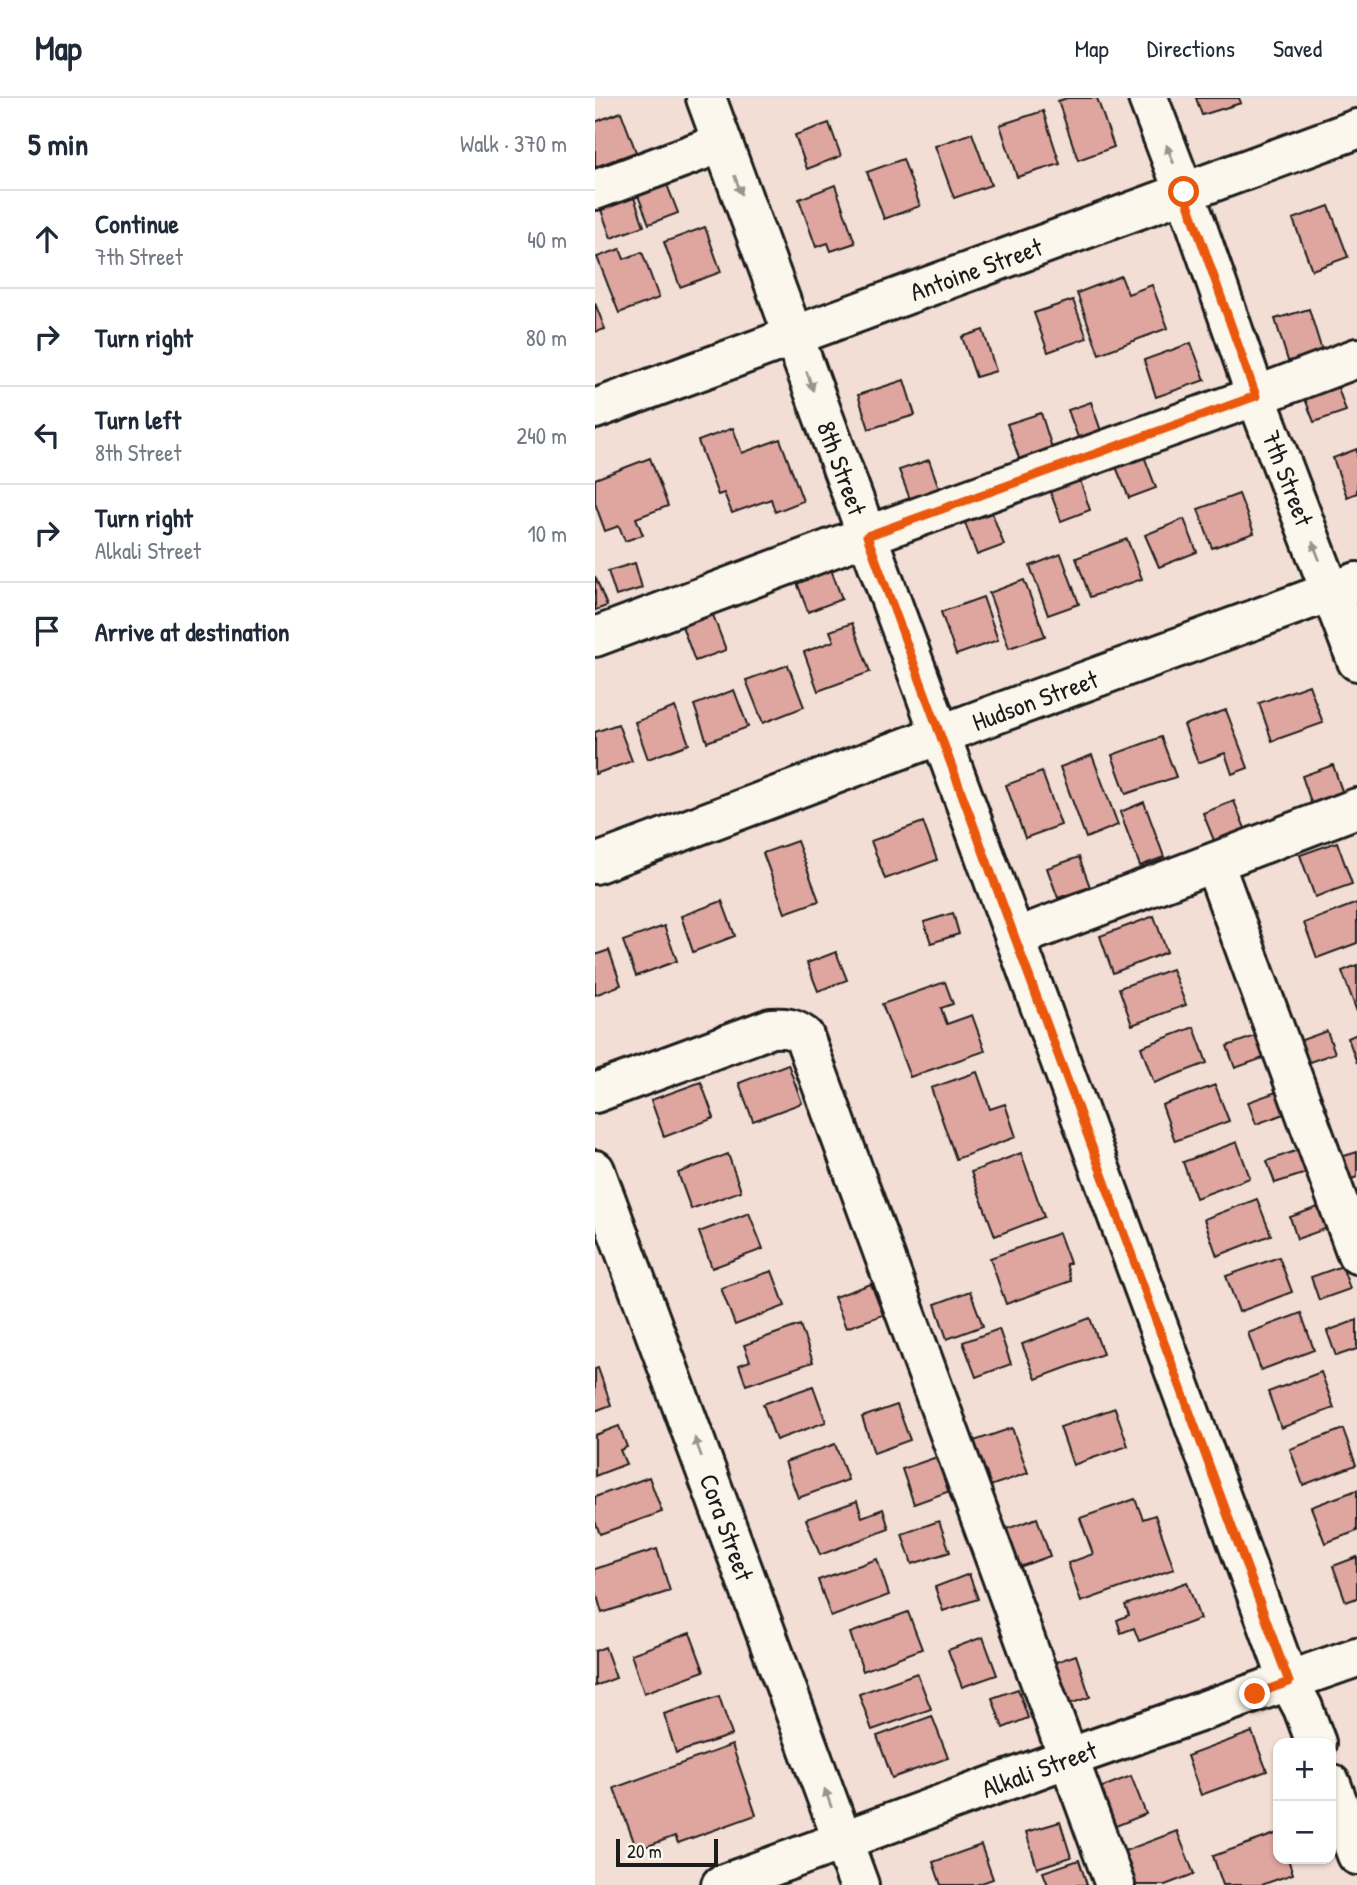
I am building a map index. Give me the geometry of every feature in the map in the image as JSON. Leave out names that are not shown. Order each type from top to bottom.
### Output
[{"type":"street","name":"8th Street","points":[[706,98],[1289,1682],[1303,1708],[1314,1738]]},
{"type":"street","name":"7th Street","points":[[1148,98],[1256,396],[1344,587],[1357,661]]},
{"type":"street","name":"Antoine Street","points":[[595,409],[1357,129]]},
{"type":"street","points":[[595,190],[722,143]]},
{"type":"street","points":[[595,637],[1357,358]]},
{"type":"street","name":"Hudson Street","points":[[595,864],[1344,587]]},
{"type":"street","points":[[1015,938],[1357,808]]},
{"type":"street","points":[[1214,863],[1357,1254]]},
{"type":"street","points":[[595,1093],[771,1028],[785,1027],[796,1030],[804,1037],[1115,1885]]},
{"type":"street","name":"Cora Street","points":[[595,1170],[859,1885]]},
{"type":"street","name":"Alkali Street","points":[[721,1885],[1068,1758],[1357,1657]]},
{"type":"street","points":[[1336,1798],[1357,1855]]},
{"type":"building","points":[[1067,98],[1097,98],[1114,147],[1078,160],[1058,101]]},
{"type":"building","points":[[1196,98],[1239,98],[1241,103],[1202,115]]},
{"type":"building","points":[[1043,111],[1060,164],[1017,177],[1000,125]]},
{"type":"building","points":[[621,112],[636,152],[595,167],[595,122]]},
{"type":"building","points":[[829,123],[841,156],[807,169],[795,135]]},
{"type":"building","points":[[972,133],[991,185],[954,198],[935,146]]},
{"type":"building","points":[[903,159],[920,206],[884,219],[867,172]]},
{"type":"building","points":[[666,182],[678,213],[649,224],[637,193]]},
{"type":"building","points":[[835,185],[855,243],[831,251],[828,243],[816,247],[799,199]]},
{"type":"building","points":[[632,192],[644,226],[611,238],[599,204]]},
{"type":"building","points":[[1329,206],[1348,257],[1312,270],[1293,219]]},
{"type":"building","points":[[705,227],[721,272],[680,287],[664,242]]},
{"type":"building","points":[[620,249],[624,259],[642,252],[659,298],[619,313],[597,257]]},
{"type":"building","points":[[1121,276],[1128,294],[1152,285],[1168,328],[1099,354],[1077,293]]},
{"type":"building","points":[[1073,300],[1087,338],[1048,352],[1034,313]]},
{"type":"building","points":[[595,303],[605,329],[595,332]]},
{"type":"building","points":[[1309,309],[1323,354],[1289,364],[1275,319]]},
{"type":"building","points":[[983,330],[996,371],[976,377],[962,337]]},
{"type":"building","points":[[1191,343],[1205,380],[1156,397],[1144,360]]},
{"type":"building","points":[[1335,379],[1346,411],[1314,422],[1302,391]]},
{"type":"building","points":[[904,380],[915,415],[869,429],[858,395]]},
{"type":"building","points":[[1091,402],[1101,431],[1079,440],[1068,410]]},
{"type":"building","points":[[1041,413],[1053,451],[1020,461],[1007,424]]},
{"type":"building","points":[[733,428],[742,453],[780,439],[803,501],[775,512],[771,499],[732,513],[724,493],[718,495],[698,441]]},
{"type":"building","points":[[1357,449],[1357,493],[1347,497],[1333,458]]},
{"type":"building","points":[[1144,456],[1156,488],[1129,498],[1116,467]]},
{"type":"building","points":[[650,458],[668,506],[636,518],[643,535],[625,541],[619,526],[605,531],[595,503],[595,479]]},
{"type":"building","points":[[929,460],[939,488],[910,499],[899,470]]},
{"type":"building","points":[[1080,480],[1090,510],[1061,521],[1050,491]]},
{"type":"building","points":[[1239,494],[1254,533],[1212,548],[1198,509]]},
{"type":"building","points":[[991,510],[1004,545],[977,555],[964,520]]},
{"type":"building","points":[[1184,519],[1197,552],[1159,567],[1145,535]]},
{"type":"building","points":[[1127,539],[1142,579],[1090,597],[1076,558]]},
{"type":"building","points":[[1061,554],[1079,604],[1048,615],[1030,566]]},
{"type":"building","points":[[635,563],[642,588],[616,596],[608,571]]},
{"type":"building","points":[[829,564],[842,599],[808,612],[795,577]]},
{"type":"building","points":[[595,576],[607,606],[595,610]]},
{"type":"building","points":[[1024,580],[1045,636],[1009,648],[989,593]]},
{"type":"building","points":[[983,597],[998,640],[956,655],[941,612]]},
{"type":"building","points":[[713,615],[726,650],[695,661],[682,626]]},
{"type":"building","points":[[852,623],[870,672],[818,691],[804,652],[834,641],[830,631]]},
{"type":"building","points":[[788,665],[804,707],[763,723],[746,680]]},
{"type":"building","points":[[1309,685],[1323,723],[1272,741],[1259,703]]},
{"type":"building","points":[[734,690],[748,727],[707,742],[694,705]]},
{"type":"building","points":[[675,707],[689,744],[648,759],[635,722]]},
{"type":"building","points":[[1226,710],[1248,768],[1232,774],[1225,753],[1198,763],[1184,725]]},
{"type":"building","points":[[618,724],[632,761],[595,774],[595,732]]},
{"type":"building","points":[[1161,737],[1176,777],[1126,794],[1112,755]]},
{"type":"building","points":[[1092,755],[1118,825],[1086,838],[1060,767]]},
{"type":"building","points":[[1333,765],[1343,794],[1312,805],[1302,776]]},
{"type":"building","points":[[1042,772],[1061,825],[1025,838],[1006,785]]},
{"type":"building","points":[[1234,801],[1246,831],[1215,843],[1203,813]]},
{"type":"building","points":[[1144,802],[1164,857],[1140,866],[1120,812]]},
{"type":"building","points":[[923,822],[937,860],[885,879],[871,841]]},
{"type":"building","points":[[797,841],[819,901],[785,913],[763,853]]},
{"type":"building","points":[[1337,842],[1352,884],[1315,897],[1300,855]]},
{"type":"building","points":[[1079,857],[1090,887],[1058,898],[1047,868]]},
{"type":"building","points":[[722,901],[735,936],[693,952],[681,916]]},
{"type":"building","points":[[1357,903],[1357,943],[1317,958],[1304,923]]},
{"type":"building","points":[[953,913],[959,934],[931,943],[924,922]]},
{"type":"building","points":[[1154,916],[1167,952],[1113,973],[1100,936]]},
{"type":"building","points":[[664,926],[677,961],[636,976],[623,941]]},
{"type":"building","points":[[609,950],[621,985],[595,995],[595,955]]},
{"type":"building","points":[[836,952],[847,980],[818,991],[807,963]]},
{"type":"building","points":[[1357,965],[1357,1012],[1342,971]]},
{"type":"building","points":[[1172,969],[1186,1005],[1132,1025],[1119,988]]},
{"type":"building","points":[[945,982],[953,1004],[941,1008],[947,1024],[972,1015],[985,1051],[910,1077],[882,1004]]},
{"type":"building","points":[[1194,1027],[1207,1063],[1154,1083],[1141,1047]]},
{"type":"building","points":[[1327,1031],[1335,1053],[1304,1064],[1296,1042]]},
{"type":"building","points":[[1357,1034],[1357,1063],[1348,1038]]},
{"type":"building","points":[[1258,1035],[1266,1057],[1235,1068],[1227,1046]]},
{"type":"building","points":[[788,1064],[802,1103],[753,1121],[739,1083]]},
{"type":"building","points":[[977,1072],[990,1109],[1005,1104],[1016,1137],[956,1159],[931,1088]]},
{"type":"building","points":[[701,1082],[714,1118],[664,1137],[651,1100]]},
{"type":"building","points":[[1215,1085],[1229,1121],[1175,1141],[1162,1105]]},
{"type":"building","points":[[1279,1091],[1287,1113],[1256,1124],[1248,1102]]},
{"type":"building","points":[[1237,1142],[1250,1178],[1196,1198],[1183,1162]]},
{"type":"building","points":[[1298,1150],[1306,1173],[1275,1183],[1267,1161]]},
{"type":"building","points":[[1357,1152],[1357,1177],[1349,1180],[1341,1157]]},
{"type":"building","points":[[1021,1153],[1044,1217],[995,1236],[971,1172]]},
{"type":"building","points":[[728,1154],[741,1191],[691,1209],[678,1173]]},
{"type":"building","points":[[1257,1199],[1271,1235],[1217,1256],[1204,1219]]},
{"type":"building","points":[[1321,1206],[1328,1228],[1297,1239],[1290,1217]]},
{"type":"building","points":[[749,1213],[763,1249],[712,1268],[699,1232]]},
{"type":"building","points":[[1059,1233],[1070,1263],[1066,1264],[1071,1281],[1006,1304],[990,1258]]},
{"type":"building","points":[[1279,1257],[1292,1292],[1239,1312],[1226,1276]]},
{"type":"building","points":[[1342,1266],[1350,1289],[1319,1300],[1311,1277]]},
{"type":"building","points":[[772,1271],[785,1306],[735,1325],[721,1288]]},
{"type":"building","points":[[871,1284],[883,1315],[846,1328],[834,1297]]},
{"type":"building","points":[[970,1291],[983,1326],[947,1339],[935,1304]]},
{"type":"building","points":[[1301,1313],[1314,1350],[1261,1370],[1248,1333]]},
{"type":"building","points":[[1090,1318],[1103,1354],[1036,1379],[1022,1344]]},
{"type":"building","points":[[1357,1320],[1357,1349],[1336,1356],[1327,1331]]},
{"type":"building","points":[[800,1325],[813,1362],[746,1385],[739,1365],[750,1361],[744,1345]]},
{"type":"building","points":[[999,1329],[1011,1364],[976,1377],[963,1342]]},
{"type":"building","points":[[598,1368],[611,1405],[595,1411],[595,1369]]},
{"type":"building","points":[[1321,1372],[1334,1408],[1281,1428],[1268,1392]]},
{"type":"building","points":[[813,1386],[826,1422],[776,1440],[763,1404]]},
{"type":"building","points":[[897,1405],[910,1440],[874,1453],[862,1417]]},
{"type":"building","points":[[1115,1408],[1128,1446],[1073,1465],[1060,1427]]},
{"type":"building","points":[[619,1426],[627,1447],[620,1450],[626,1464],[595,1476],[595,1435]]},
{"type":"building","points":[[1012,1428],[1028,1473],[987,1487],[971,1442]]},
{"type":"building","points":[[1343,1429],[1356,1465],[1303,1485],[1290,1449]]},
{"type":"building","points":[[835,1444],[848,1480],[798,1498],[785,1462]]},
{"type":"building","points":[[937,1457],[950,1491],[914,1504],[902,1469]]},
{"type":"building","points":[[649,1477],[662,1512],[600,1534],[595,1521],[595,1497]]},
{"type":"building","points":[[1357,1490],[1357,1531],[1325,1543],[1311,1507]]},
{"type":"building","points":[[1135,1499],[1143,1519],[1155,1515],[1174,1569],[1081,1602],[1068,1563],[1093,1554],[1080,1518]]},
{"type":"building","points":[[857,1501],[862,1517],[883,1509],[889,1529],[820,1555],[806,1519]]},
{"type":"building","points":[[1037,1518],[1050,1556],[1014,1569],[1001,1531]]},
{"type":"building","points":[[939,1521],[950,1552],[912,1564],[902,1534]]},
{"type":"building","points":[[657,1549],[670,1591],[602,1613],[595,1589],[595,1569]]},
{"type":"building","points":[[1357,1557],[1357,1598],[1346,1602],[1333,1566]]},
{"type":"building","points":[[877,1559],[889,1595],[831,1617],[818,1580]]},
{"type":"building","points":[[969,1574],[978,1599],[943,1611],[935,1587]]},
{"type":"building","points":[[1187,1582],[1200,1619],[1139,1641],[1134,1628],[1121,1633],[1117,1620],[1129,1615],[1125,1605]]},
{"type":"building","points":[[908,1612],[922,1649],[863,1671],[850,1633]]},
{"type":"building","points":[[690,1633],[704,1671],[644,1693],[631,1654]]},
{"type":"building","points":[[983,1637],[997,1675],[962,1687],[948,1650]]},
{"type":"building","points":[[605,1647],[616,1678],[595,1686],[595,1651]]},
{"type":"building","points":[[1076,1655],[1090,1697],[1061,1707],[1047,1665]]},
{"type":"building","points":[[917,1673],[931,1709],[872,1730],[859,1694]]},
{"type":"building","points":[[1018,1689],[1028,1718],[1003,1728],[992,1698]]},
{"type":"building","points":[[719,1696],[732,1735],[676,1753],[664,1714]]},
{"type":"building","points":[[932,1716],[948,1758],[892,1778],[877,1736]]},
{"type":"building","points":[[1252,1732],[1267,1771],[1201,1795],[1187,1756]]},
{"type":"building","points":[[732,1745],[756,1815],[678,1843],[675,1836],[637,1850],[614,1788]]},
{"type":"building","points":[[1131,1776],[1146,1814],[1111,1828],[1097,1789]]},
{"type":"building","points":[[1060,1822],[1071,1857],[1037,1868],[1026,1832]]},
{"type":"building","points":[[1177,1831],[1194,1874],[1165,1885],[1131,1885],[1119,1853]]},
{"type":"building","points":[[1273,1835],[1273,1864],[1290,1864],[1293,1874],[1261,1885],[1223,1885],[1213,1856]]},
{"type":"building","points":[[981,1845],[993,1879],[976,1885],[941,1885],[933,1862]]},
{"type":"building","points":[[1079,1860],[1087,1885],[1048,1885],[1043,1872]]},
{"type":"route","points":[[1184,192],[1256,396],[867,536],[1289,1682],[1255,1694]]}]
